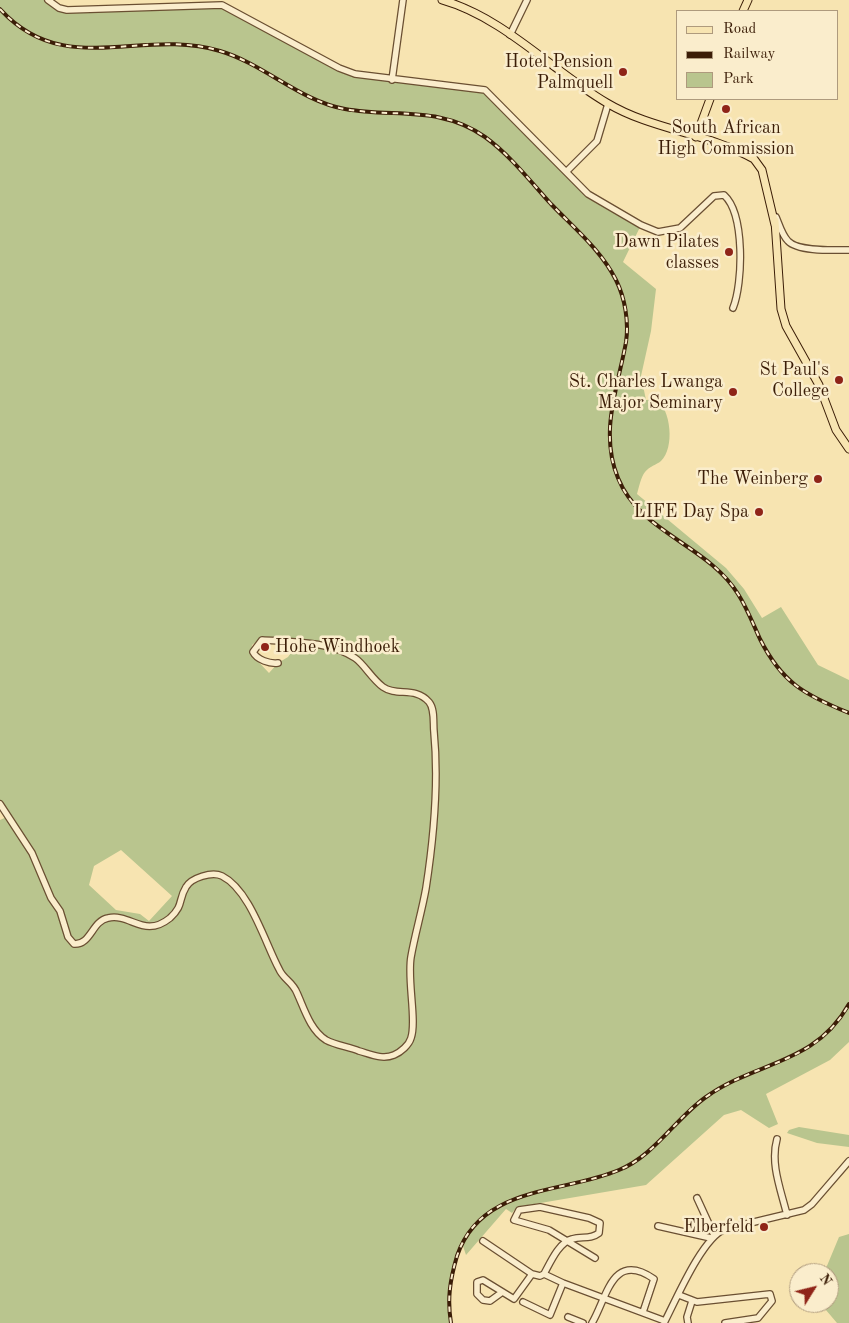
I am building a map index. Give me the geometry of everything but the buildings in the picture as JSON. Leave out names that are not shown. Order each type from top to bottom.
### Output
[{"type":"main road","points":[[442,0],[467,8],[510,35],[608,104],[754,159],[760,166],[775,214],[774,225]]},
{"type":"main road","points":[[696,137],[710,100]]},
{"type":"main road","points":[[764,180],[774,225],[781,309],[786,326],[819,385],[836,430],[849,449]]},
{"type":"street","points":[[48,0],[59,8],[67,10],[222,5],[339,68],[355,74],[485,90],[588,194],[641,225],[658,232],[680,228],[714,196],[724,195],[732,206],[740,247],[740,283],[733,308]]},
{"type":"street","points":[[392,80],[403,0]]},
{"type":"street","points":[[510,35],[528,0]]},
{"type":"street","points":[[567,171],[597,141],[608,104]]},
{"type":"street","points":[[775,214],[786,239],[792,244],[802,248],[849,250]]},
{"type":"street","points":[[0,804],[32,853],[51,898],[60,911],[68,937],[76,945],[86,941],[99,923],[109,917],[118,918],[140,927],[162,924],[181,905],[186,887],[191,882],[203,876],[220,875],[229,881],[251,908],[278,969],[292,983],[308,1017],[325,1040],[384,1057],[394,1055],[407,1045],[412,1032],[411,958],[426,887],[436,811],[436,753],[432,707],[427,700],[416,693],[387,690],[353,657],[322,646],[310,643],[266,640],[257,644],[253,652],[255,656],[264,661],[278,663]]},
{"type":"street","points":[[777,1139],[774,1149],[775,1165],[787,1215]]},
{"type":"street","points":[[483,1240],[532,1274],[540,1276],[544,1274],[665,1322],[712,1237],[725,1229],[800,1212],[810,1206],[849,1161]]},
{"type":"street","points":[[697,1198],[712,1237]]},
{"type":"street","points":[[544,1274],[551,1260],[565,1242],[570,1239],[592,1238],[599,1234],[600,1223],[589,1218],[540,1207],[518,1210],[515,1220],[549,1230],[565,1242],[595,1258]]},
{"type":"street","points":[[658,1226],[712,1237]]},
{"type":"street","points":[[592,1323],[602,1297],[614,1277],[624,1271],[636,1271],[652,1277],[655,1282],[643,1312]]},
{"type":"street","points":[[501,1293],[514,1299],[532,1274]]},
{"type":"street","points":[[522,1302],[550,1315],[563,1283]]},
{"type":"street","points":[[679,1295],[692,1301],[770,1294],[772,1301],[758,1318],[725,1323]]},
{"type":"street","points":[[688,1323],[687,1317],[692,1301]]},
{"type":"street","points":[[568,1317],[583,1323]]},
{"type":"green space","points":[[0,0],[48,0],[59,8],[216,5],[355,74],[485,90],[588,194],[641,225],[623,262],[656,289],[651,331],[641,376],[646,400],[656,399],[665,411],[670,438],[665,455],[661,461],[645,472],[637,494],[726,568],[744,589],[762,618],[781,607],[818,665],[849,680],[849,1042],[830,1060],[766,1094],[778,1124],[769,1128],[741,1110],[724,1115],[646,1185],[517,1207],[512,1213],[506,1209],[466,1255],[462,1243],[448,1289],[451,1323],[0,1323],[0,820],[9,816],[0,804]],"holes":[[[262,637],[298,643],[288,657],[278,663],[269,673],[251,654],[252,645]],[[121,850],[172,896],[149,921],[140,914],[116,910],[89,885],[94,866]]]},
{"type":"green space","points":[[799,1127],[849,1135],[849,1147],[817,1143],[787,1133],[789,1130]]},
{"type":"green space","points":[[849,1234],[849,1323],[837,1323],[828,1313],[839,1313],[839,1263],[828,1263],[839,1237]]},
{"type":"railway","points":[[0,9],[25,30],[51,42],[77,47],[105,48],[161,44],[191,45],[220,51],[252,64],[297,91],[329,105],[345,109],[416,114],[451,120],[468,127],[494,144],[512,160],[595,249],[610,269],[622,294],[626,310],[627,334],[612,410],[610,444],[618,478],[628,497],[658,526],[693,550],[725,577],[741,599],[768,654],[786,677],[807,693],[849,713]]},
{"type":"railway","points":[[451,1323],[450,1290],[457,1256],[469,1233],[484,1216],[504,1204],[526,1195],[597,1178],[632,1164],[706,1097],[725,1085],[802,1051],[819,1039],[835,1024],[849,1004]]},
{"type":"place","name":"Hotel Pension Palmquell","points":[[623,72]]},
{"type":"place","name":"South African High Commission","points":[[726,109]]},
{"type":"place","name":"Dawn Pilates classes","points":[[729,252]]},
{"type":"place","name":"St Paul's College","points":[[839,380]]},
{"type":"place","name":"St. Charles Lwanga Major Seminary","points":[[733,392]]},
{"type":"place","name":"The Weinberg","points":[[818,479]]},
{"type":"place","name":"LIFE Day Spa","points":[[759,512]]},
{"type":"place","name":"Hohe Windhoek","points":[[265,647]]},
{"type":"place","name":"Elberfeld","points":[[764,1227]]}]
